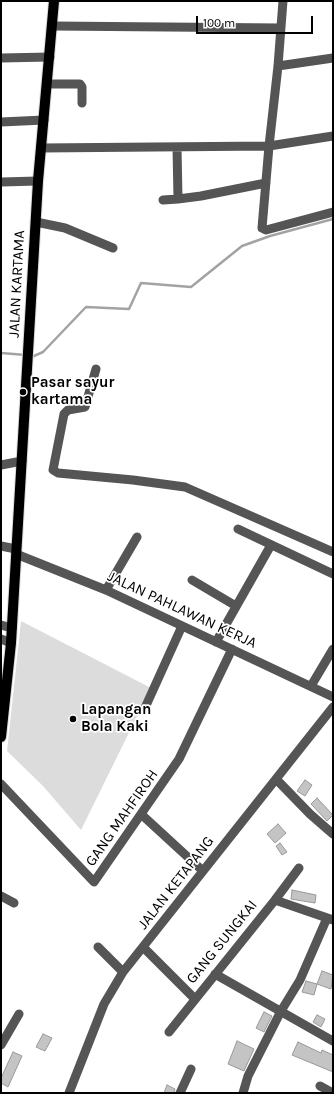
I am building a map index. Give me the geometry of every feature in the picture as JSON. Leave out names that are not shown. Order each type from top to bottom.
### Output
[{"type":"main road","name":"JALAN KARTAMA","points":[[1,737],[3,688],[11,643],[38,181],[53,26],[54,1]]},
{"type":"street","points":[[283,1],[278,66],[261,224],[262,229],[264,230],[333,212]]},
{"type":"street","points":[[53,26],[280,28]]},
{"type":"street","points":[[1,58],[50,56]]},
{"type":"street","points":[[278,66],[333,58]]},
{"type":"street","points":[[47,84],[80,84],[82,87],[82,102]]},
{"type":"street","points":[[1,122],[44,120]]},
{"type":"street","points":[[41,148],[269,146],[333,136]]},
{"type":"street","points":[[177,147],[178,198]]},
{"type":"street","points":[[1,182],[38,181]]},
{"type":"street","points":[[163,200],[201,196],[266,183]]},
{"type":"street","points":[[36,222],[65,228],[113,248]]},
{"type":"street","points":[[96,369],[85,407],[68,410],[64,414],[53,470],[58,473],[185,487],[333,552]]},
{"type":"street","points":[[1,465],[22,462]]},
{"type":"street","points":[[238,529],[333,574]]},
{"type":"street","points":[[106,590],[137,537]]},
{"type":"street","points":[[216,642],[271,545]]},
{"type":"street","name":"JALAN PAHLAWAN KERJA","points":[[1,546],[106,590],[333,697]]},
{"type":"street","points":[[192,580],[236,606]]},
{"type":"street","points":[[1,625],[12,628]]},
{"type":"street","points":[[144,710],[182,626]]},
{"type":"street","points":[[1,639],[11,643]]},
{"type":"street","name":"GANG MAHFIROH","points":[[1,784],[94,882],[142,815],[182,754],[206,699],[232,649]]},
{"type":"street","points":[[311,686],[333,649]]},
{"type":"street","name":"JALAN KETAPANG","points":[[69,1093],[104,1004],[123,972],[333,707]]},
{"type":"street","points":[[276,779],[310,814],[333,834]]},
{"type":"street","points":[[142,815],[203,871]]},
{"type":"street","points":[[275,900],[299,868]]},
{"type":"street","points":[[1,896],[14,903]]},
{"type":"street","name":"GANG SUNGKAI","points":[[169,1032],[275,900],[330,919]]},
{"type":"street","points":[[243,1093],[248,1076],[281,1011],[300,980],[330,919]]},
{"type":"street","points":[[98,947],[123,972]]},
{"type":"street","points":[[143,947],[195,999]]},
{"type":"street","points":[[215,974],[333,1041]]},
{"type":"street","points":[[1,1045],[20,1014]]},
{"type":"street","points":[[180,1093],[191,1069]]},
{"type":"street","points":[[320,1086],[333,1093]]},
{"type":"shaded area","name":"Lapangan Bola Kaki","points":[[21,621],[151,688],[81,830],[43,786],[7,751]]},
{"type":"building","points":[[305,780],[312,785],[305,796],[297,791]]},
{"type":"building","points":[[317,798],[333,815],[327,821],[311,804]]},
{"type":"building","points":[[278,824],[286,833],[275,843],[267,834]]},
{"type":"building","points":[[280,843],[287,852],[282,855],[276,846]]},
{"type":"building","points":[[292,890],[316,895],[315,903],[291,899]]},
{"type":"building","points":[[322,971],[333,975],[331,989],[317,984]]},
{"type":"building","points":[[306,981],[317,984],[314,995],[302,992]]},
{"type":"building","points":[[264,1012],[272,1016],[264,1032],[256,1028]]},
{"type":"building","points":[[317,1015],[325,1019],[321,1027],[313,1022]]},
{"type":"building","points":[[43,1034],[52,1038],[45,1051],[36,1047]]},
{"type":"building","points":[[237,1041],[254,1049],[244,1071],[228,1064]]},
{"type":"building","points":[[298,1042],[321,1053],[322,1050],[333,1055],[333,1072],[292,1055]]},
{"type":"building","points":[[13,1052],[22,1056],[8,1087],[1,1083],[1,1078]]},
{"type":"building","points":[[167,1085],[175,1089],[174,1093],[164,1093]]},
{"type":"waterway","points":[[31,356],[43,352],[86,307],[129,309],[141,283],[191,287],[242,246],[270,236],[333,219]]},
{"type":"waterway","points":[[1,353],[26,355]]},
{"type":"place","name":"Pasar sayur kartama","points":[[23,392]]},
{"type":"place","name":"Lapangan Bola Kaki","points":[[73,719]]}]
